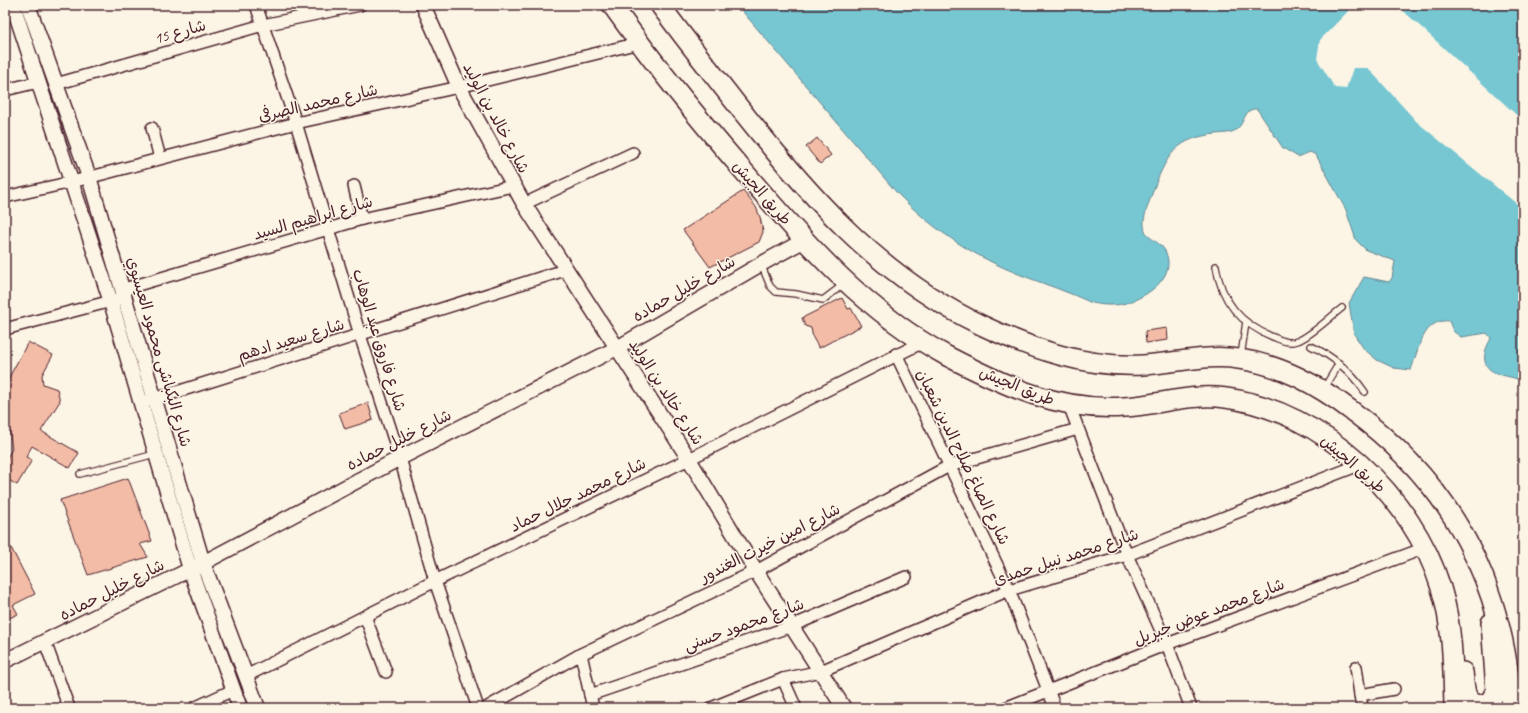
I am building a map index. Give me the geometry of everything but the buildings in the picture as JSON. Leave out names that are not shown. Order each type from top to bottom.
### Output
[{"type":"highway","name":"طريق الجيش","points":[[612,5],[639,43],[706,128],[803,240],[846,282],[886,316],[923,342],[1011,387],[1042,399],[1069,405],[1122,408],[1191,397],[1209,396],[1234,399],[1272,410],[1301,423],[1330,442],[1360,465],[1394,501],[1425,548],[1441,587],[1449,628],[1454,708]]},
{"type":"highway","points":[[660,5],[749,120],[808,191],[873,255],[897,275],[937,302],[1002,334],[1047,352],[1079,360],[1125,365],[1145,365],[1204,357],[1240,359],[1265,364],[1284,370],[1323,390],[1376,429],[1411,462],[1442,500],[1467,541],[1478,563],[1494,604],[1507,660],[1512,708]]},
{"type":"highway","points":[[1449,628],[1459,650],[1467,698],[1478,705],[1486,704],[1493,698],[1496,690],[1491,632],[1494,604]]},
{"type":"street","name":"شارع البكباشى محمود العيسوي","points":[[13,5],[111,302],[190,569],[240,708]]},
{"type":"street","name":"شارع البكباشى محمود العيسوي","points":[[28,5],[90,177],[203,563],[258,708]]},
{"type":"street","name":"شارع فاروق عبد الوهاب","points":[[256,5],[296,123],[360,335],[400,458],[435,581],[478,708]]},
{"type":"street","name":"شارع 15","points":[[56,84],[263,25],[360,5]]},
{"type":"street","name":"شارع خالد بن الوليد","points":[[423,5],[459,87],[513,186],[565,270],[689,459],[756,571],[844,708]]},
{"type":"street","name":"شارع محمد الصرفى","points":[[5,197],[72,182],[296,123],[459,87],[639,43]]},
{"type":"street","points":[[5,90],[38,82]]},
{"type":"street","points":[[152,128],[160,158]]},
{"type":"street","points":[[524,204],[632,153]]},
{"type":"street","points":[[354,186],[362,220]]},
{"type":"street","name":"شارع ابراهيم السيد","points":[[5,329],[111,302],[125,293],[328,229],[513,186]]},
{"type":"street","name":"شارع خليل حماده","points":[[5,661],[203,563],[400,458],[617,348],[803,240]]},
{"type":"street","name":"شارع سعيد ادهم","points":[[141,403],[565,270]]},
{"type":"street","name":"شارع محمد جلال حماد","points":[[246,676],[435,581],[689,459],[896,354],[923,342]]},
{"type":"street","name":"شارع الصاغ صلاح الدين شعبان","points":[[896,354],[1009,590],[1055,708]]},
{"type":"street","points":[[1069,405],[1127,555],[1167,644],[1191,708]]},
{"type":"street","name":"شارع امين خيرت الغندور","points":[[486,708],[581,654],[756,571],[950,466],[1078,428]]},
{"type":"street","name":"شارع محمد نبيل حمدى","points":[[711,708],[783,679],[821,671],[1009,590],[1127,555],[1360,465]]},
{"type":"street","name":"شارع محمد عوض جبريل","points":[[1005,708],[1167,644],[1425,548]]},
{"type":"street","name":"شارع محمود حسنى","points":[[590,695],[792,626],[906,577]]},
{"type":"street","points":[[365,616],[386,672]]},
{"type":"street","points":[[45,642],[69,708]]},
{"type":"street","points":[[581,654],[593,708]]},
{"type":"street","points":[[1356,667],[1362,708]]},
{"type":"street","points":[[783,679],[796,708]]},
{"type":"street","points":[[1360,695],[1394,689]]},
{"type":"street","points":[[194,708],[233,690]]},
{"type":"lane","points":[[760,264],[770,286],[780,293],[796,294],[823,300],[846,282]]},
{"type":"lane","points":[[1216,266],[1225,297],[1231,307],[1246,322],[1264,333],[1287,342],[1293,342],[1303,338],[1342,308]]},
{"type":"lane","points":[[1240,359],[1246,322]]},
{"type":"lane","points":[[1311,346],[1339,363],[1354,376],[1365,392]]},
{"type":"lane","points":[[1323,390],[1339,363]]},
{"type":"lane","points":[[80,474],[155,454]]},
{"type":"water","points":[[737,5],[1523,5],[1523,381],[1491,371],[1487,367],[1485,353],[1491,338],[1487,333],[1461,337],[1453,331],[1449,321],[1440,321],[1427,330],[1419,345],[1411,370],[1394,368],[1377,360],[1364,349],[1354,334],[1349,303],[1364,277],[1389,282],[1392,278],[1395,261],[1366,250],[1356,240],[1346,210],[1316,155],[1310,152],[1298,157],[1283,148],[1257,109],[1252,109],[1248,112],[1238,128],[1233,131],[1198,137],[1187,141],[1178,147],[1165,164],[1153,191],[1144,222],[1145,231],[1147,234],[1164,249],[1166,253],[1168,262],[1167,271],[1162,280],[1148,293],[1130,302],[1114,305],[1092,303],[1003,268],[954,241],[925,219],[897,193]]},
{"type":"pier","points":[[1354,5],[1397,5],[1523,121],[1523,209],[1417,122],[1368,68],[1353,68],[1346,89],[1335,88],[1317,59],[1320,40]]}]
